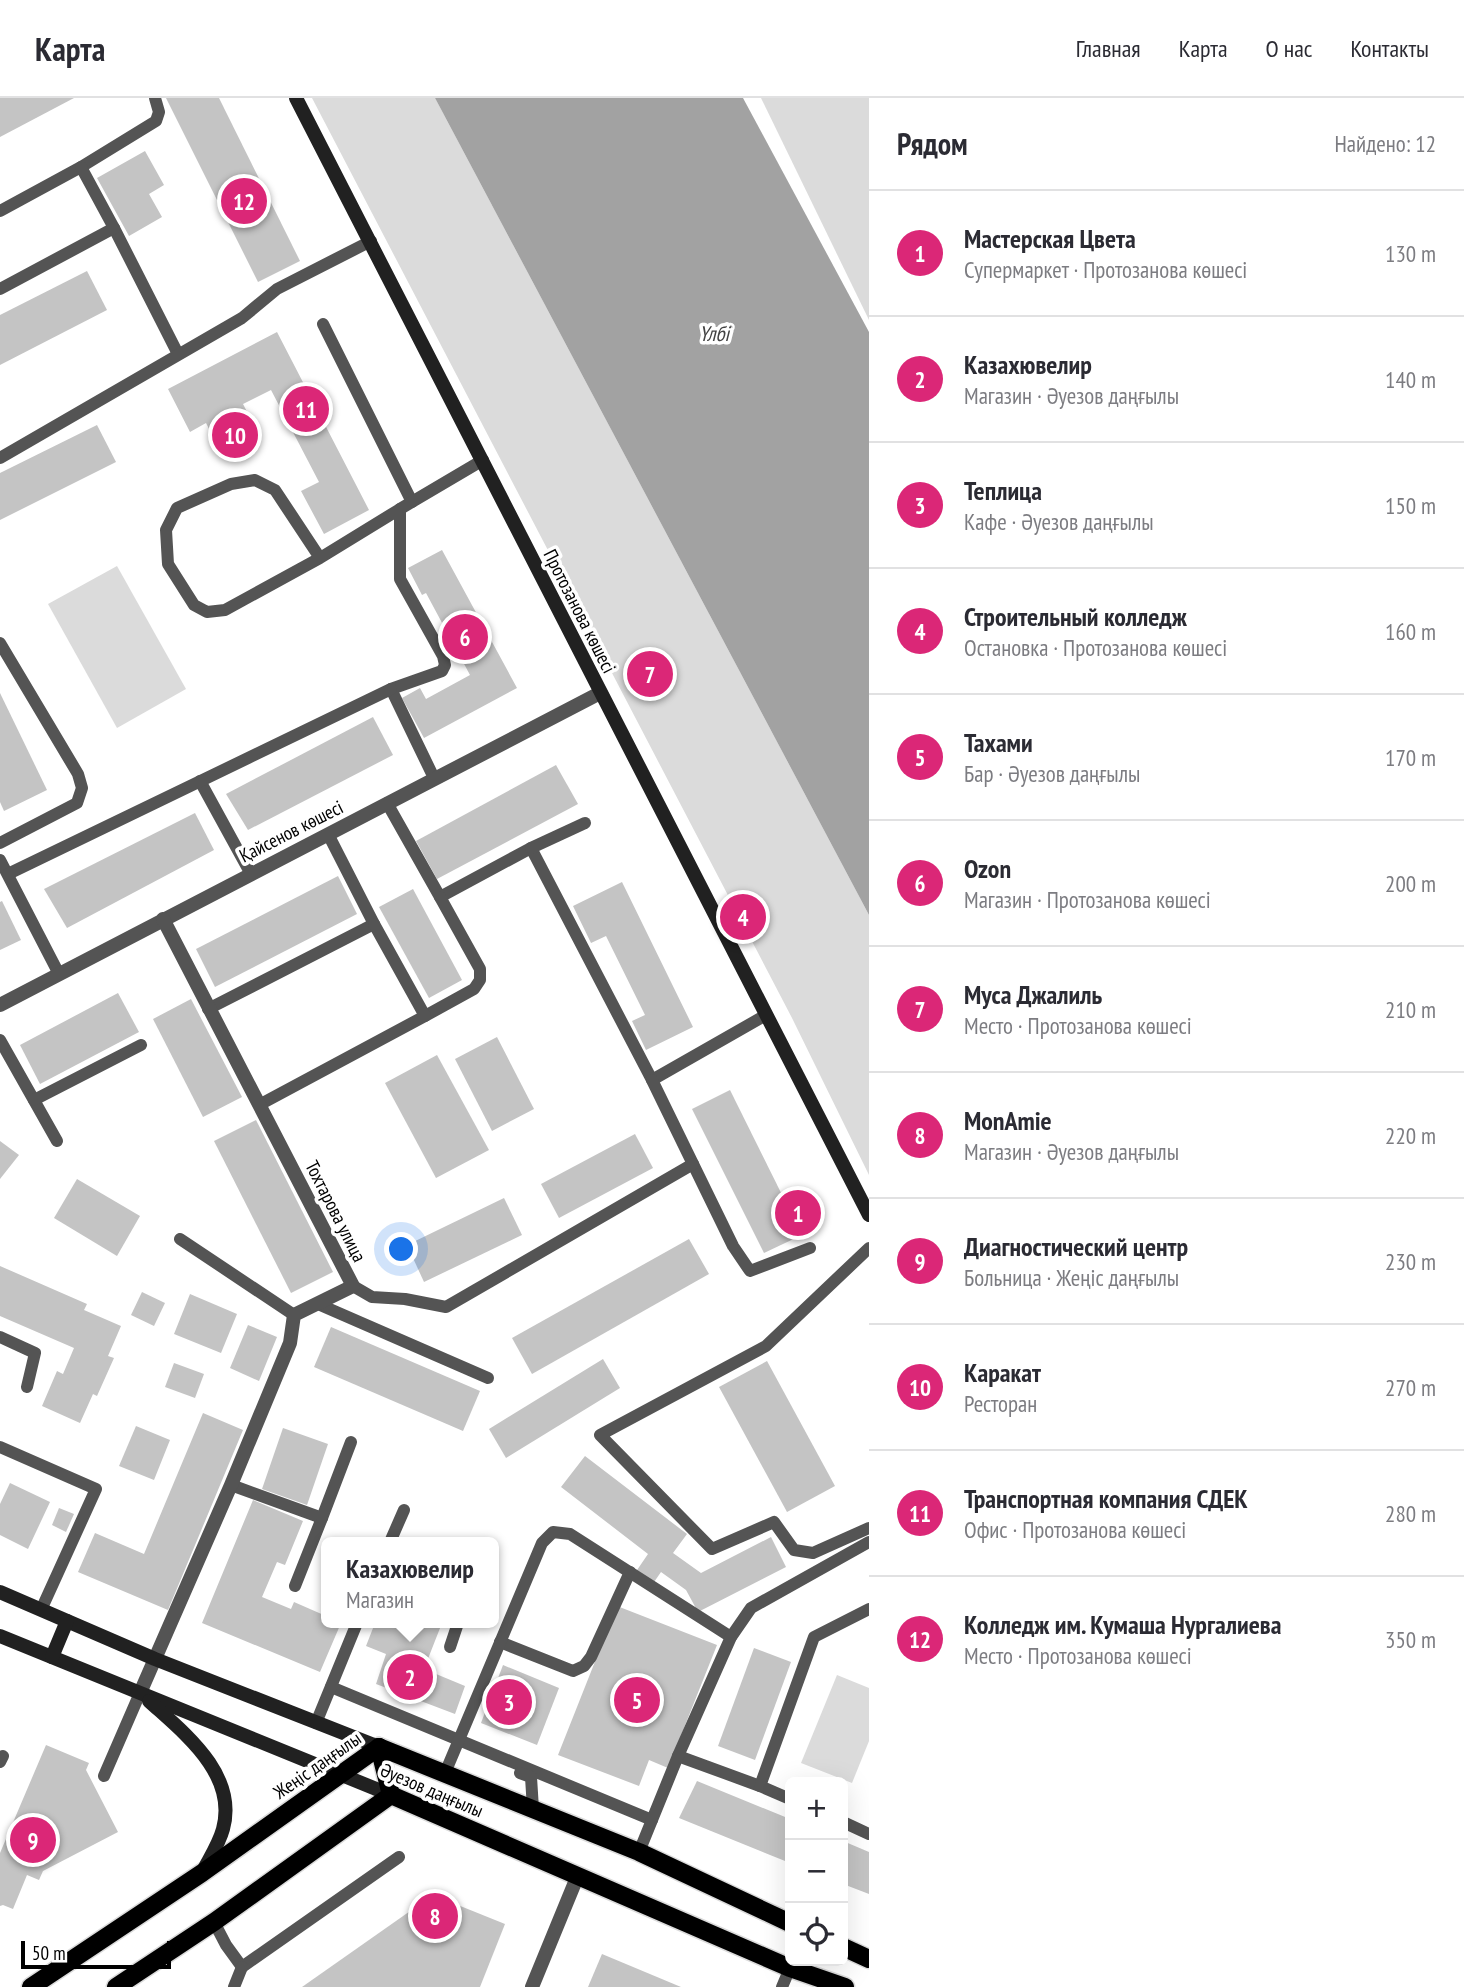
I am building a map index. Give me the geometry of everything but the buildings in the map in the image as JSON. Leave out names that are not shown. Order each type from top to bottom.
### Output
[{"type":"main road","name":"Протозанова көшесі","points":[[296,98],[869,1215]]},
{"type":"main road","name":"Әуезов даңғылы","points":[[0,1592],[155,1659],[639,1852],[785,1921]]},
{"type":"main road","points":[[51,1657],[67,1621]]},
{"type":"main road","name":"Әуезов даңғылы","points":[[0,1636],[391,1795],[790,1968],[845,1987]]},
{"type":"main road","points":[[140,1693],[198,1746],[213,1768],[220,1785],[226,1806],[223,1829],[202,1873]]},
{"type":"main road","name":"Жеңіс даңғылы","points":[[31,1987],[202,1873],[379,1747],[391,1795]]},
{"type":"main road","points":[[116,1987],[214,1922],[391,1795]]},
{"type":"main road","points":[[848,1949],[869,1959]]},
{"type":"street","name":"Қайсенов көшесі","points":[[0,1006],[600,693]]},
{"type":"street","name":"Тохтарова улица","points":[[163,919],[353,1286],[294,1315]]},
{"type":"street","points":[[140,1693],[290,1343],[294,1315]]},
{"type":"street","points":[[532,1987],[578,1875]]},
{"type":"lane","points":[[0,211],[156,121],[159,112],[155,98]]},
{"type":"lane","points":[[80,167],[178,354]]},
{"type":"lane","points":[[0,289],[114,228]]},
{"type":"lane","points":[[0,458],[242,318],[277,289],[371,241]]},
{"type":"lane","points":[[8,874],[391,689],[442,671],[445,664],[443,656],[400,579],[406,506],[323,324]]},
{"type":"lane","points":[[320,558],[275,490],[255,480],[231,484],[177,508],[166,530],[168,564],[194,606],[207,612],[225,610],[320,558],[483,460]]},
{"type":"lane","points":[[0,643],[78,774],[82,788],[77,803],[0,844]]},
{"type":"lane","points":[[391,689],[434,778]]},
{"type":"lane","points":[[200,781],[251,874]]},
{"type":"lane","points":[[259,1105],[474,989],[480,979],[480,969],[387,803]]},
{"type":"lane","points":[[440,897],[531,848],[585,823]]},
{"type":"lane","points":[[328,834],[425,1016]]},
{"type":"lane","points":[[531,848],[652,1080],[733,1246],[750,1271],[810,1248]]},
{"type":"lane","points":[[0,860],[59,974]]},
{"type":"lane","points":[[208,1009],[374,924]]},
{"type":"lane","points":[[652,1080],[766,1015]]},
{"type":"lane","points":[[0,1040],[57,1141]]},
{"type":"lane","points":[[34,1100],[141,1045]]},
{"type":"lane","points":[[353,1286],[372,1297],[405,1299],[446,1307],[693,1164]]},
{"type":"lane","points":[[180,1239],[294,1315]]},
{"type":"lane","points":[[869,1248],[766,1346],[600,1435],[712,1549],[774,1522],[794,1550],[813,1553],[869,1528]]},
{"type":"lane","points":[[318,1304],[488,1378]]},
{"type":"lane","points":[[0,1337],[34,1353],[27,1387]]},
{"type":"lane","points":[[295,1586],[351,1442]]},
{"type":"lane","points":[[0,1447],[96,1489],[41,1609]]},
{"type":"lane","points":[[231,1485],[322,1518]]},
{"type":"lane","points":[[392,1537],[404,1510]]},
{"type":"lane","points":[[445,1773],[541,1543],[553,1532],[570,1534],[732,1637]]},
{"type":"lane","points":[[639,1852],[678,1756],[732,1637],[751,1608],[869,1542]]},
{"type":"lane","points":[[500,1642],[573,1671],[584,1666],[592,1657],[629,1572]]},
{"type":"lane","points":[[760,1786],[814,1637],[869,1609]]},
{"type":"lane","points":[[316,1723],[355,1628]]},
{"type":"lane","points":[[450,1647],[456,1628]]},
{"type":"lane","points":[[331,1687],[652,1820]]},
{"type":"lane","points":[[104,1776],[140,1693]]},
{"type":"lane","points":[[445,1773],[467,1752],[531,1777],[533,1809]]},
{"type":"lane","points":[[678,1756],[785,1797]]},
{"type":"lane","points":[[848,1824],[869,1834]]},
{"type":"lane","points":[[234,1987],[242,1967],[399,1857]]},
{"type":"lane","points":[[214,1922],[242,1967]]},
{"type":"lane","points":[[782,1987],[790,1968]]},
{"type":"shaded area","points":[[312,98],[435,98],[869,915],[869,1175],[792,1018]]},
{"type":"shaded area","points":[[761,98],[869,98],[869,320]]},
{"type":"shaded area","points":[[117,566],[186,689],[117,728],[48,604]]},
{"type":"shaded area","points":[[837,1675],[869,1688],[869,1741],[852,1783],[848,1781],[848,1777],[837,1777],[801,1763]]},
{"type":"water","name":"Үлбі","points":[[435,98],[743,98],[869,332],[869,915]]},
{"type":"place","name":"Колледж им. Кумаша Нургалиева","points":[[244,201]]},
{"type":"place","name":"Транспортная компания СДЕК","points":[[306,409]]},
{"type":"place","name":"Каракат","points":[[235,435]]},
{"type":"place","name":"Ozon","points":[[465,637]]},
{"type":"place","name":"Муса Джалиль","points":[[650,674]]},
{"type":"place","name":"Строительный колледж","points":[[743,917]]},
{"type":"place","name":"Мастерская Цвета","points":[[798,1213]]},
{"type":"place","name":"Казахювелир","points":[[410,1677]]},
{"type":"place","name":"Тахами","points":[[637,1700]]},
{"type":"place","name":"Теплица","points":[[509,1702]]},
{"type":"place","name":"Диагностический центр","points":[[33,1840]]},
{"type":"place","name":"MonAmie","points":[[435,1916]]}]
